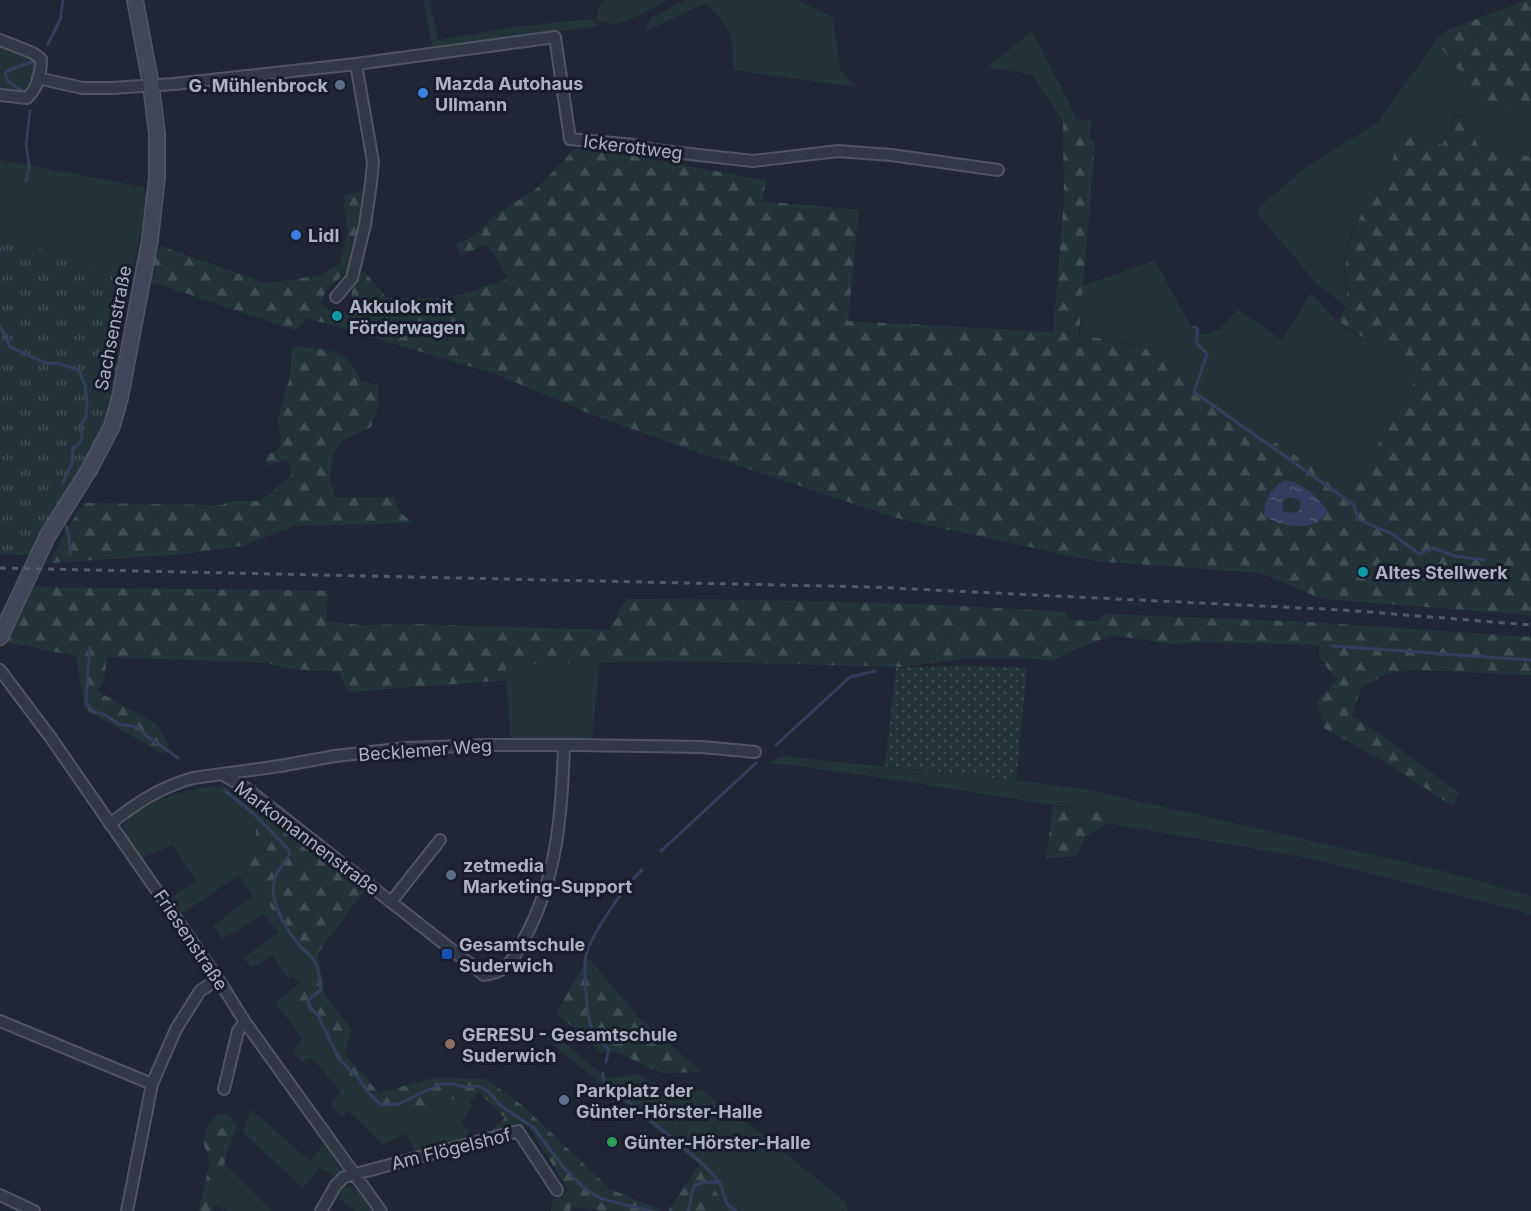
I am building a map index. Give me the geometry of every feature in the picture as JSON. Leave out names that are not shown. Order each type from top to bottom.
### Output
[{"type":"street","name":"Sachsenstraße","points":[[0,637],[48,535],[89,470],[112,426],[120,398],[150,239],[157,177],[157,134],[151,85],[135,0]]},
{"type":"street","name":"Ickerottweg","points":[[38,78],[82,88],[174,84],[356,64],[555,37],[570,139],[635,145],[654,150],[753,161],[838,152],[891,155],[998,170]]},
{"type":"street","points":[[0,40],[33,53],[41,59],[34,92],[27,98],[0,95]]},
{"type":"street","points":[[336,297],[352,278],[365,225],[373,162],[356,64]]},
{"type":"street","name":"Friesenstraße","points":[[0,670],[51,738],[218,979],[245,1022],[352,1174],[381,1211]]},
{"type":"street","name":"Becklemer Weg","points":[[110,824],[130,808],[171,784],[193,778],[335,756],[407,748],[487,745],[702,747],[755,752]]},
{"type":"street","name":"Markomannenstraße","points":[[222,775],[246,788],[484,975],[502,969],[513,959],[527,934],[547,885],[557,840],[562,801],[564,746]]},
{"type":"street","name":"Markomannenstraße","points":[[391,903],[440,840]]},
{"type":"street","points":[[127,1211],[152,1084],[176,1029],[200,991],[218,979]]},
{"type":"street","points":[[0,1021],[152,1084]]},
{"type":"street","points":[[224,1089],[238,1031],[245,1022]]},
{"type":"street","name":"Am Flögelshof","points":[[352,1174],[518,1131],[557,1190]]},
{"type":"street","points":[[321,1211],[336,1185],[352,1174]]},
{"type":"street","points":[[0,1195],[34,1211]]},
{"type":"green space","points":[[423,0],[430,0],[438,40],[520,26],[591,19],[599,26],[433,49]]},
{"type":"green space","points":[[604,0],[668,0],[636,17],[614,25],[596,20],[600,4]]},
{"type":"green space","points":[[686,0],[797,0],[833,17],[840,69],[856,87],[733,70],[733,48],[729,32],[706,3],[644,32],[651,18]]},
{"type":"green space","points":[[1531,0],[1531,113],[1481,100],[1435,39],[1447,30]]},
{"type":"green space","points":[[1032,31],[1076,119],[1063,122],[1031,74],[987,68]]},
{"type":"green space","points":[[1436,41],[1481,99],[1531,113],[1531,157],[1478,146],[1465,115],[1456,115],[1442,145],[1400,135],[1389,170],[1350,237],[1345,262],[1346,307],[1316,283],[1258,214],[1259,207],[1308,166],[1377,123]]},
{"type":"green space","points":[[0,43],[36,60],[36,72],[29,93],[0,92]]},
{"type":"green space","points":[[1457,116],[1465,116],[1478,146],[1531,157],[1531,615],[1322,599],[1261,573],[1094,561],[900,519],[593,415],[496,374],[307,318],[295,330],[149,281],[155,252],[161,246],[265,283],[318,276],[340,264],[348,229],[344,208],[345,196],[361,191],[366,194],[351,267],[326,291],[320,303],[328,310],[341,314],[351,310],[352,291],[363,270],[387,298],[440,299],[464,294],[507,279],[495,255],[486,245],[460,255],[457,244],[475,234],[499,211],[536,189],[575,149],[635,156],[766,181],[762,201],[859,210],[848,321],[1053,332],[1064,200],[1063,122],[1076,119],[1092,120],[1089,137],[1095,143],[1079,336],[1107,339],[1156,351],[1257,431],[1351,491],[1419,374],[1338,321],[1346,306],[1347,248],[1360,217],[1389,172],[1401,133],[1442,145]],"holes":[[[1285,480],[1298,484],[1314,495],[1328,510],[1323,517],[1316,522],[1299,526],[1280,523],[1264,516],[1274,486]]]},
{"type":"green space","points":[[0,160],[144,187],[147,204],[133,269],[81,264],[59,257],[0,231]]},
{"type":"green space","points":[[0,231],[59,257],[81,264],[133,269],[125,297],[117,363],[119,369],[110,410],[80,474],[29,555],[0,554]]},
{"type":"green space","points":[[1155,260],[1190,325],[1199,335],[1221,327],[1237,309],[1282,340],[1311,293],[1337,322],[1420,374],[1351,491],[1257,431],[1156,351],[1106,338],[1080,336],[1083,286]]},
{"type":"green space","points":[[293,346],[326,350],[342,355],[355,369],[361,381],[378,385],[377,411],[371,427],[340,442],[333,456],[329,480],[336,497],[394,497],[399,511],[412,523],[293,526],[242,546],[184,554],[51,563],[62,537],[84,503],[222,505],[236,501],[256,501],[266,497],[292,474],[288,459],[267,466],[266,456],[279,448],[281,437],[278,422],[289,381]]},
{"type":"green space","points":[[1291,496],[1297,499],[1300,505],[1297,511],[1291,514],[1285,511],[1282,505],[1285,499]]},
{"type":"green space","points":[[30,587],[328,591],[326,621],[359,625],[417,624],[609,630],[626,599],[900,603],[1065,612],[1070,620],[1098,621],[1104,614],[1311,622],[1531,637],[1531,675],[1417,670],[1387,673],[1361,688],[1352,716],[1459,793],[1453,806],[1388,764],[1324,728],[1317,701],[1337,680],[1320,659],[1319,645],[1203,642],[1171,644],[1112,635],[1053,661],[1028,658],[968,658],[904,667],[671,661],[505,665],[508,680],[348,692],[339,672],[290,669],[268,663],[107,657],[104,680],[97,691],[156,724],[169,745],[163,754],[85,709],[76,656],[6,642]]},
{"type":"green space","points":[[600,663],[592,738],[511,739],[505,665]]},
{"type":"green space","points":[[960,665],[1027,668],[1016,780],[885,766],[896,668]]},
{"type":"green space","points":[[782,756],[1016,780],[1090,790],[1443,871],[1531,896],[1531,915],[1313,859],[1106,823],[1103,812],[769,763]]},
{"type":"green space","points":[[222,785],[365,890],[317,954],[325,996],[352,1030],[344,1053],[379,1093],[433,1078],[486,1079],[522,1105],[610,1189],[663,1211],[604,1211],[571,1206],[570,1211],[551,1211],[553,1200],[569,1191],[527,1124],[489,1132],[505,1118],[479,1092],[409,1112],[374,1110],[293,996],[315,975],[243,865],[256,837],[256,823],[219,789]]},
{"type":"green space","points":[[213,786],[256,823],[256,837],[243,865],[315,975],[293,996],[374,1110],[409,1112],[479,1092],[470,1102],[473,1106],[462,1122],[469,1132],[465,1138],[415,1151],[405,1134],[383,1144],[349,1111],[342,1117],[330,1104],[341,1092],[311,1057],[302,1062],[293,1051],[303,1039],[275,1003],[299,984],[293,976],[288,979],[272,955],[252,968],[243,958],[279,933],[263,914],[223,939],[213,926],[253,896],[239,875],[183,913],[172,897],[196,881],[172,845],[142,858],[126,836],[123,826],[141,810],[164,798]]},
{"type":"green space","points":[[1053,806],[1103,812],[1106,823],[1085,837],[1077,856],[1046,858]]},
{"type":"green space","points":[[588,958],[638,1017],[702,1072],[661,1073],[615,1051],[602,1053],[556,1013]]},
{"type":"green space","points":[[554,1034],[607,1079],[637,1074],[664,1089],[701,1090],[764,1136],[845,1202],[848,1211],[732,1211],[726,1207],[699,1165],[542,1035]]},
{"type":"green space","points":[[250,1109],[310,1161],[324,1144],[341,1171],[335,1176],[319,1168],[303,1188],[243,1132]]},
{"type":"green space","points":[[218,1114],[227,1114],[237,1126],[227,1152],[213,1211],[199,1211],[210,1162],[203,1142],[208,1124]]},
{"type":"green space","points":[[224,1163],[272,1211],[227,1211],[214,1205]]},
{"type":"green space","points":[[699,1165],[726,1207],[732,1211],[668,1211]]},
{"type":"green space","points":[[350,1186],[360,1191],[371,1211],[356,1211],[339,1199],[342,1188]]},
{"type":"water","points":[[1285,480],[1304,488],[1315,496],[1328,511],[1323,518],[1316,523],[1299,526],[1280,523],[1264,516],[1269,495]],"holes":[[[1292,497],[1300,501],[1299,511],[1294,513],[1283,511],[1283,502],[1286,498]]]},
{"type":"waterway","points":[[48,44],[60,20],[63,0]]},
{"type":"waterway","points":[[22,91],[8,81],[5,74],[7,71],[34,61]]},
{"type":"waterway","points":[[26,181],[29,165],[26,145],[30,111]]},
{"type":"waterway","points":[[0,326],[10,347],[46,363],[60,364],[79,370],[85,385],[86,416],[81,425],[82,439],[73,448],[72,463],[63,483]]},
{"type":"waterway","points":[[1194,327],[1198,329],[1196,342],[1207,354],[1194,392],[1354,505],[1358,519],[1394,535],[1419,554],[1433,548],[1455,556],[1484,560]]},
{"type":"waterway","points":[[66,526],[70,554]]},
{"type":"waterway","points":[[1333,646],[1531,660]]},
{"type":"waterway","points":[[90,647],[86,701],[92,711],[105,715],[119,724],[137,727],[178,758]]},
{"type":"waterway","points":[[776,745],[850,677],[875,671]]},
{"type":"waterway","points":[[661,851],[756,763]]},
{"type":"waterway","points":[[225,791],[253,813],[288,849],[290,854],[277,873],[273,892],[278,911],[288,930],[318,968],[321,990],[308,1000],[310,1008],[318,1015],[342,1062],[381,1105],[398,1104],[441,1084],[478,1086],[488,1091],[501,1106],[534,1128],[563,1167],[584,1188],[602,1199],[651,1211]]},
{"type":"waterway","points":[[606,1062],[609,1049],[594,1036],[589,1017],[585,983],[586,955],[610,910],[642,870]]},
{"type":"waterway","points":[[603,1073],[607,1084],[704,1165],[720,1183],[727,1204],[736,1211]]},
{"type":"waterway","points":[[688,1211],[695,1185],[704,1182],[719,1182]]},
{"type":"railway","points":[[0,568],[871,587],[1344,610],[1531,625]]},
{"type":"place","name":"G. Mühlenbrock","points":[[340,85]]},
{"type":"place","name":"Mazda Autohaus Ullmann","points":[[423,93]]},
{"type":"place","name":"Lidl","points":[[296,235]]},
{"type":"place","name":"Akkulok mit Förderwagen","points":[[337,316]]},
{"type":"place","name":"Altes Stellwerk","points":[[1363,572]]},
{"type":"place","name":"zetmedia Marketing-Support","points":[[451,875]]},
{"type":"place","name":"Gesamtschule Suderwich","points":[[447,954]]},
{"type":"place","name":"GERESU - Gesamtschule Suderwich","points":[[450,1044]]},
{"type":"place","name":"Parkplatz der Günter-Hörster-Halle","points":[[564,1100]]},
{"type":"place","name":"Günter-Hörster-Halle","points":[[612,1142]]}]
